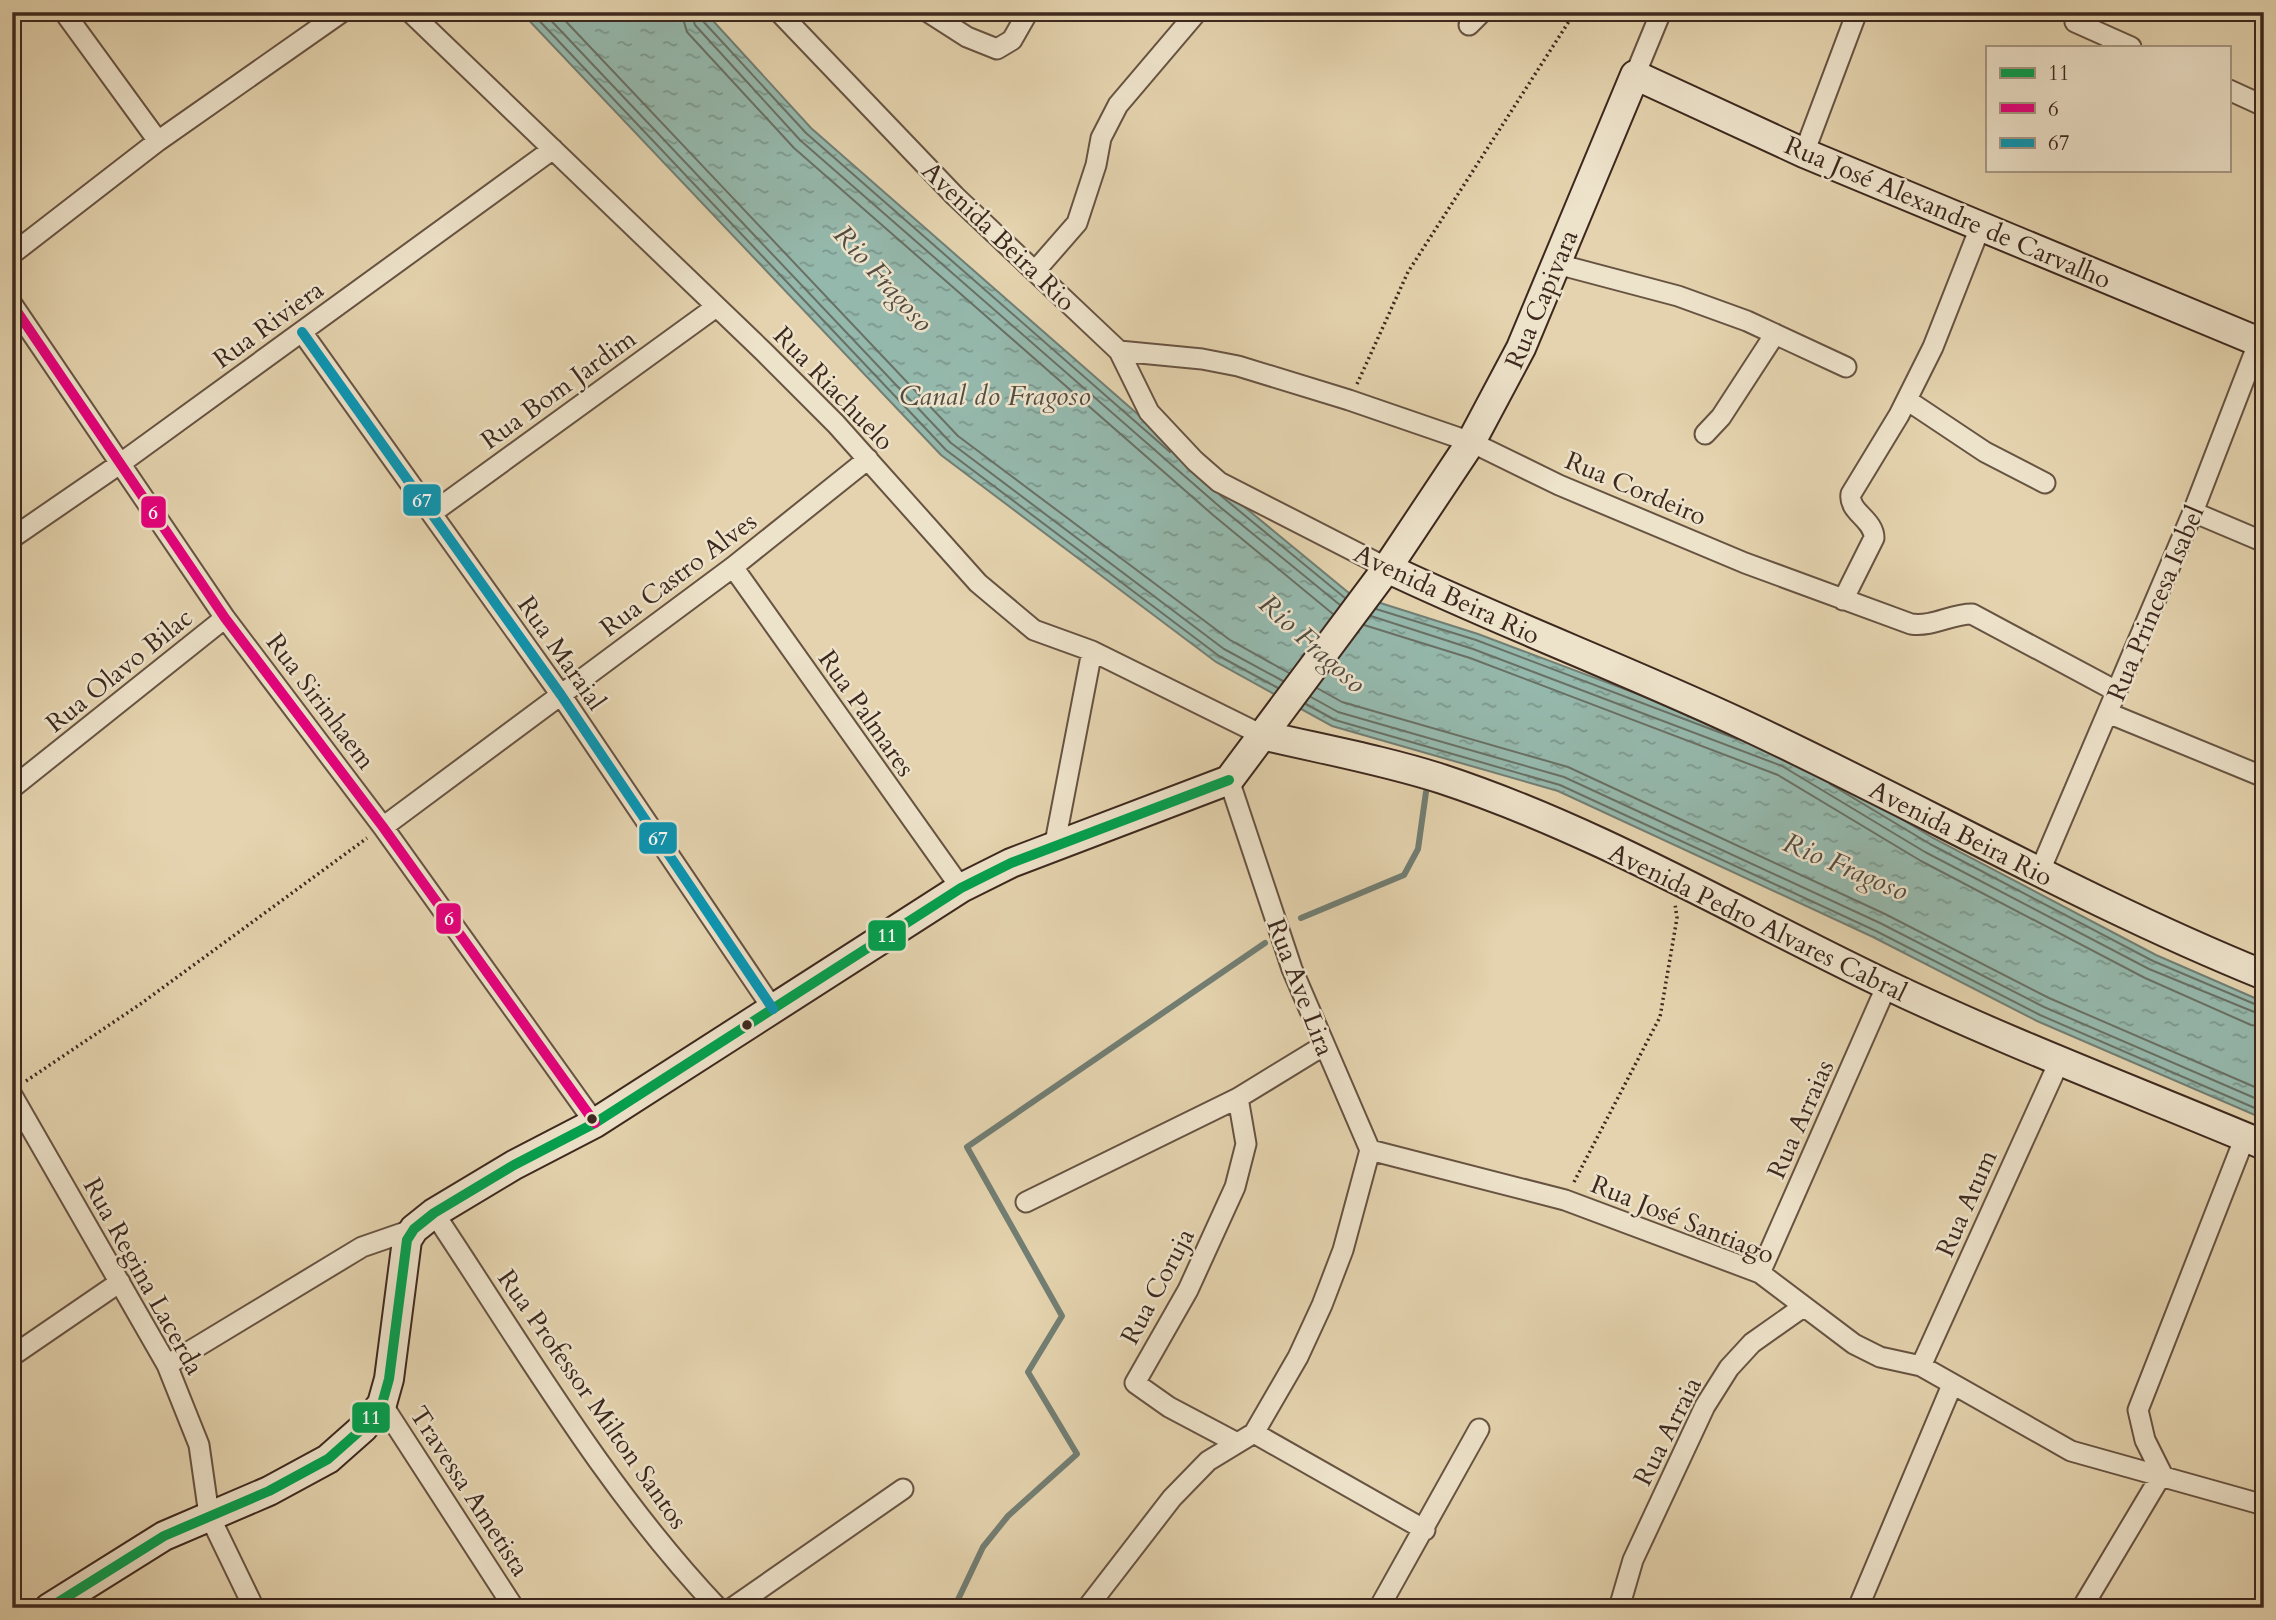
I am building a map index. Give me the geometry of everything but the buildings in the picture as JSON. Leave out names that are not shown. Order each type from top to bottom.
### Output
[{"type":"main road","name":"Rua José Alexandre de Carvalho","points":[[1635,75],[1804,153],[2262,338]]},
{"type":"main road","name":"Rua Capivara","points":[[1379,578],[1471,442],[1504,383],[1557,264],[1635,75]]},
{"type":"main road","points":[[49,1608],[164,1536],[269,1491],[328,1459],[363,1428],[382,1404],[388,1379],[404,1252],[424,1221],[514,1165],[595,1124],[961,888],[1011,863],[1228,780],[1379,578]]},
{"type":"main road","name":"Avenida Beira Rio","points":[[1379,578],[1475,609],[1738,722],[2039,873],[2264,975]]},
{"type":"main road","name":"Avenida Pedro Alvares Cabral","points":[[1266,728],[1441,779],[1550,822],[1672,878],[1887,985],[2059,1062],[2255,1141]]},
{"type":"street","points":[[64,12],[158,141]]},
{"type":"street","points":[[12,254],[158,141],[342,12]]},
{"type":"street","name":"Rua Riachuelo","points":[[410,12],[642,232],[773,361],[868,459],[978,583],[1034,629],[1092,651],[1266,728]]},
{"type":"street","name":"Avenida Beira Rio","points":[[779,12],[947,188],[1119,351],[1149,412],[1219,482],[1379,578]]},
{"type":"street","points":[[928,12],[967,37],[997,49],[1012,40],[1028,12]]},
{"type":"street","points":[[1036,270],[1077,223],[1096,164],[1101,138],[1118,105],[1197,12]]},
{"type":"street","name":"Rua Capivara","points":[[1635,75],[1661,12]]},
{"type":"street","points":[[1804,153],[1857,12]]},
{"type":"street","points":[[2075,22],[2129,46]]},
{"type":"street","points":[[2230,90],[2264,106]]},
{"type":"street","name":"Rua Riviera","points":[[12,538],[121,463],[554,149]]},
{"type":"street","points":[[1843,600],[1874,538],[1872,528],[1851,504],[1850,494],[1907,400],[1933,347],[1981,225]]},
{"type":"street","points":[[1557,264],[1678,296],[1775,334],[1846,367]]},
{"type":"street","name":"Rua Sirinhaem","points":[[12,304],[225,618],[383,827],[595,1124]]},
{"type":"street","name":"Rua Bom Jardim","points":[[432,513],[716,306]]},
{"type":"street","name":"Rua Maraial","points":[[302,332],[561,695],[773,1009]]},
{"type":"street","points":[[1705,434],[1721,417],[1775,334]]},
{"type":"street","name":"Rua Princesa Isabel","points":[[2039,873],[2193,512],[2262,338]]},
{"type":"street","name":"Rua Cordeiro","points":[[1119,351],[1238,366],[1349,400],[1471,442],[1636,517],[1843,600],[1911,624],[1924,626],[1972,614],[2116,691]]},
{"type":"street","points":[[1907,400],[1985,452],[2045,483]]},
{"type":"street","name":"Rua Castro Alves","points":[[383,827],[733,567],[868,459]]},
{"type":"street","points":[[2193,512],[2264,542]]},
{"type":"street","name":"Rua Palmares","points":[[733,567],[961,888]]},
{"type":"street","name":"Rua Olavo Bilac","points":[[12,788],[225,618]]},
{"type":"street","points":[[1054,848],[1092,651]]},
{"type":"street","points":[[2108,713],[2264,777]]},
{"type":"street","name":"Rua Ave Lira","points":[[1228,780],[1278,933],[1323,1046],[1370,1150]]},
{"type":"street","name":"Rua Arraias","points":[[1760,1273],[1887,985]]},
{"type":"street","points":[[1026,1202],[1238,1098],[1323,1046]]},
{"type":"street","name":"Rua Atum","points":[[1921,1366],[2059,1062]]},
{"type":"street","name":"Rua Regina Lacerda","points":[[18,1089],[167,1365],[199,1445],[209,1515],[254,1608]]},
{"type":"street","name":"Rua Coruja","points":[[1238,1098],[1246,1144],[1235,1187],[1188,1290],[1135,1383],[1169,1407],[1245,1438]]},
{"type":"street","points":[[2082,1608],[2162,1474],[2145,1440],[2138,1410],[2255,1141]]},
{"type":"street","points":[[1087,1608],[1172,1497],[1208,1461],[1245,1438],[1298,1357],[1343,1250],[1370,1150]]},
{"type":"street","name":"Rua José Santiago","points":[[1370,1150],[1565,1200],[1760,1273],[1803,1307],[1869,1352],[1921,1366],[2071,1451],[2162,1474],[2264,1505]]},
{"type":"street","points":[[167,1365],[362,1247],[424,1221]]},
{"type":"street","name":"Rua Professor Milton Santos","points":[[424,1221],[621,1495],[674,1561],[719,1608]]},
{"type":"street","points":[[12,1356],[120,1282]]},
{"type":"street","name":"Rua Arraia","points":[[1619,1608],[1633,1560],[1705,1406],[1729,1368],[1752,1343],[1803,1307]]},
{"type":"street","points":[[1858,1608],[1952,1385]]},
{"type":"street","name":"Travessa Ametista","points":[[382,1404],[514,1608]]},
{"type":"street","points":[[1380,1608],[1479,1429]]},
{"type":"street","points":[[1245,1438],[1425,1530]]},
{"type":"street","points":[[732,1608],[903,1489]]},
{"type":"path","points":[[1349,400],[1408,272],[1574,12]]},
{"type":"path","points":[[18,1089],[139,1005],[383,827]]},
{"type":"path","points":[[1565,1200],[1660,1017],[1676,918],[1672,878]]},
{"type":"water","name":"Canal do Fragoso","points":[[521,12],[705,12],[811,128],[1230,495],[1349,593],[1478,634],[1789,751],[1933,838],[2156,955],[2264,1002],[2264,1119],[2037,1021],[1873,937],[1558,791],[1332,726],[1216,662],[941,455]]},
{"type":"waterway","points":[[1301,918],[1404,875],[1418,849],[1426,792]]},
{"type":"waterway","points":[[954,1608],[983,1547],[1008,1516],[1077,1454],[1028,1372],[1062,1316],[967,1147],[1265,943]]},
{"type":"transit line","name":"6","points":[[12,304],[225,618],[383,827],[595,1123]]},
{"type":"transit line","name":"67","points":[[302,332],[561,695],[773,1009]]},
{"type":"transit line","name":"11","points":[[49,1608],[164,1536],[269,1491],[328,1459],[363,1428],[382,1404],[389,1379],[407,1240],[414,1229],[434,1213],[514,1165],[595,1123],[961,888],[1011,863],[1229,780]]},
{"type":"water label","name":"Rio Fragoso","points":[[884,278]]},
{"type":"water label","name":"Rio Fragoso","points":[[1313,643]]},
{"type":"water label","name":"Rio Fragoso","points":[[1846,866]]}]
